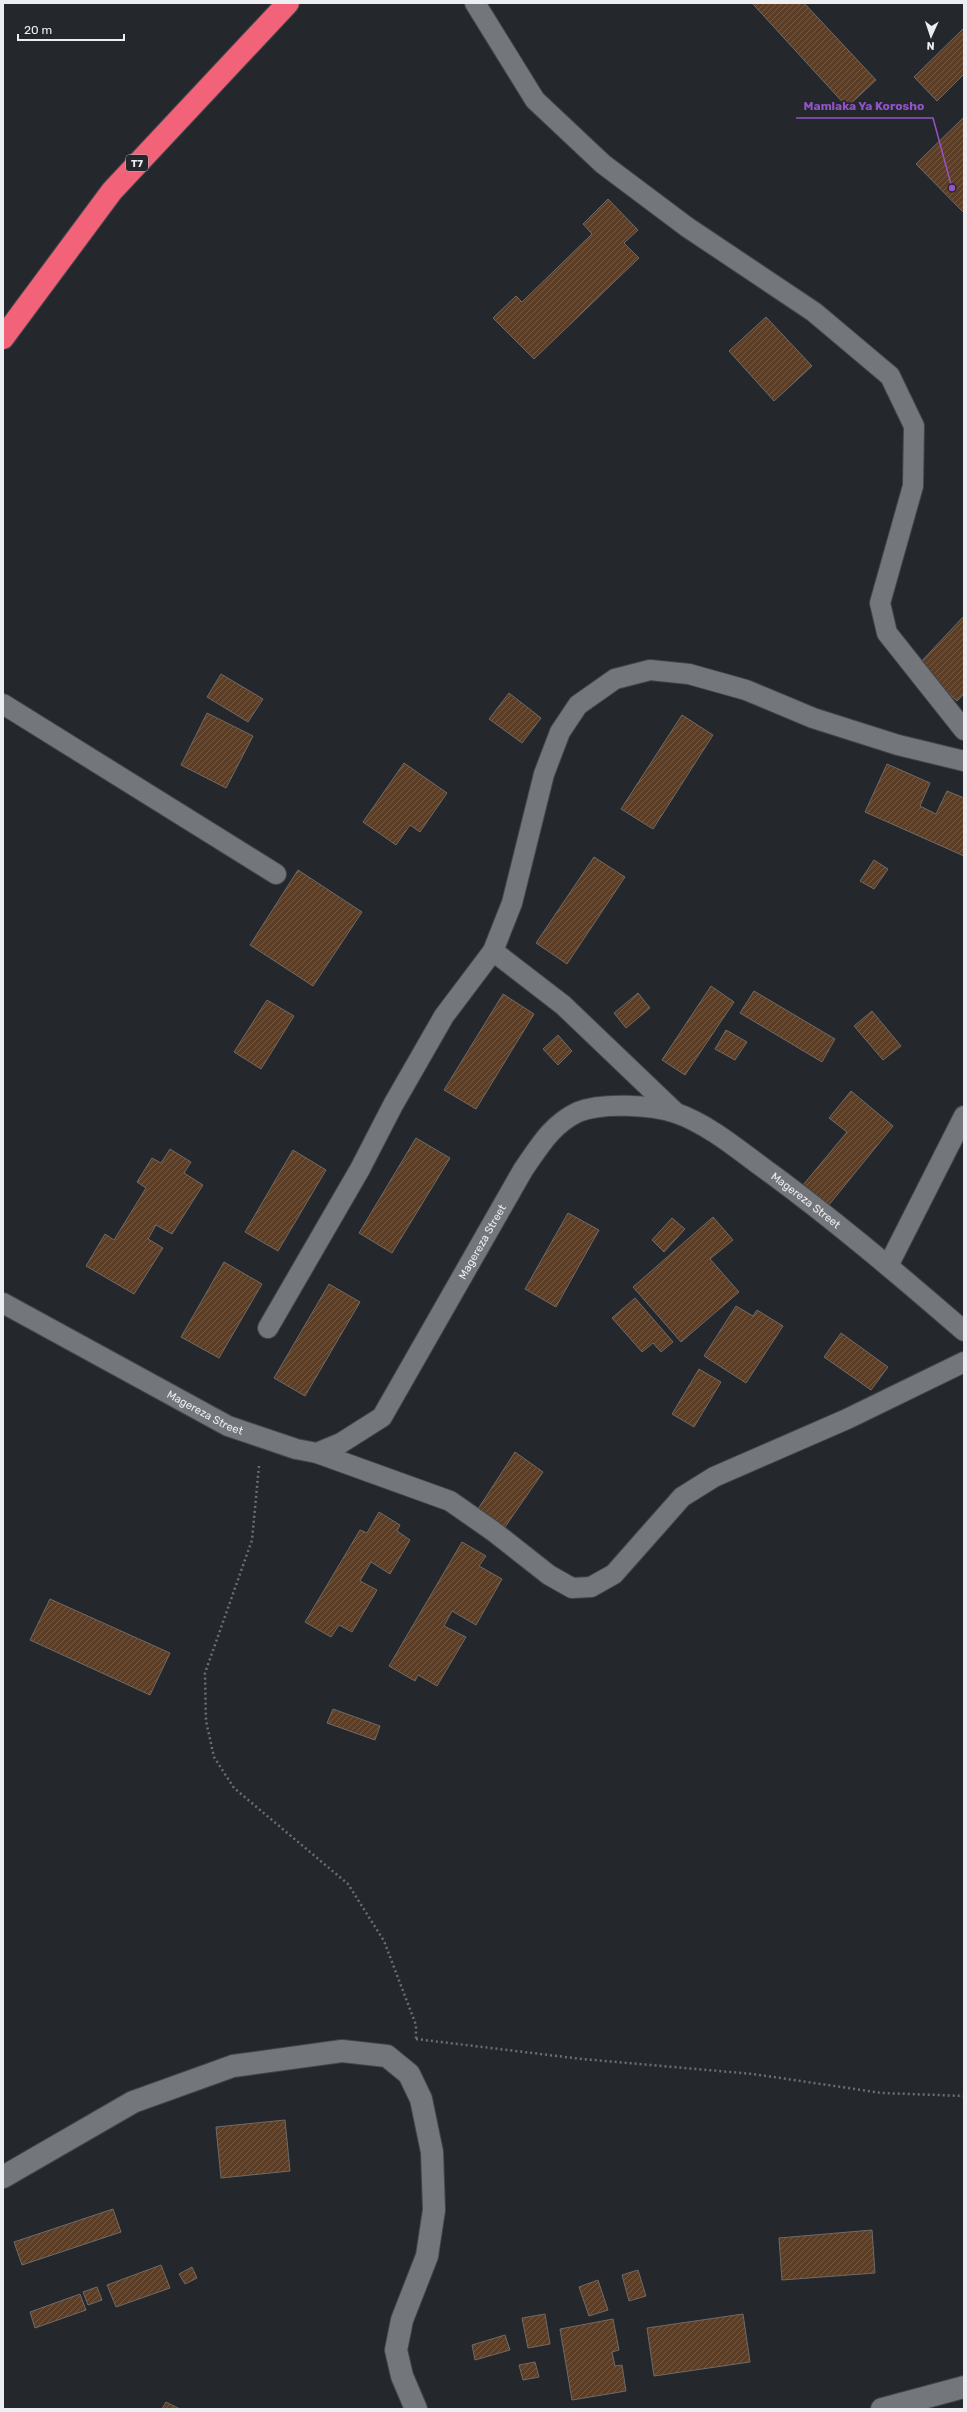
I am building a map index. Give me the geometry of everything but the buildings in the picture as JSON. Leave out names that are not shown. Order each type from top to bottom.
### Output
[{"type":"highway","name":"T7","points":[[3,338],[112,191],[288,3]]},
{"type":"street","points":[[3,2177],[133,2102],[234,2066],[342,2051],[387,2056],[409,2074],[421,2099],[432,2152],[434,2210],[427,2256],[402,2320],[396,2350],[402,2376],[416,2409]]},
{"type":"street","points":[[882,2409],[964,2387]]},
{"type":"lane","points":[[475,3],[535,100],[603,164],[687,227],[814,312],[890,376],[914,426],[913,486],[880,604],[887,633],[964,730]]},
{"type":"lane","points":[[268,1328],[360,1169],[393,1105],[444,1016],[493,951],[512,903],[544,774],[560,732],[578,704],[615,679],[650,670],[689,674],[746,690],[813,718],[898,745],[964,761]]},
{"type":"lane","points":[[3,704],[276,874]]},
{"type":"lane","points":[[493,951],[563,1005],[676,1113]]},
{"type":"lane","name":"Magereza Street","points":[[3,1302],[228,1426],[296,1449],[317,1453],[341,1443],[382,1417],[523,1170],[548,1133],[579,1112],[622,1104],[676,1113],[719,1135],[888,1266],[964,1331]]},
{"type":"lane","points":[[888,1266],[964,1116]]},
{"type":"lane","points":[[317,1453],[450,1501],[493,1531],[549,1575],[572,1588],[591,1587],[614,1574],[682,1497],[714,1477],[847,1419],[964,1362]]},
{"type":"path","points":[[260,1437],[252,1540],[205,1673],[206,1721],[214,1757],[234,1788],[348,1884],[384,1941],[416,2025],[416,2051],[409,2074]]},
{"type":"path","points":[[416,2039],[582,2059],[753,2074],[882,2093],[964,2096]]},
{"type":"place","name":"Mamlaka Ya Korosho","points":[[952,188]]}]
